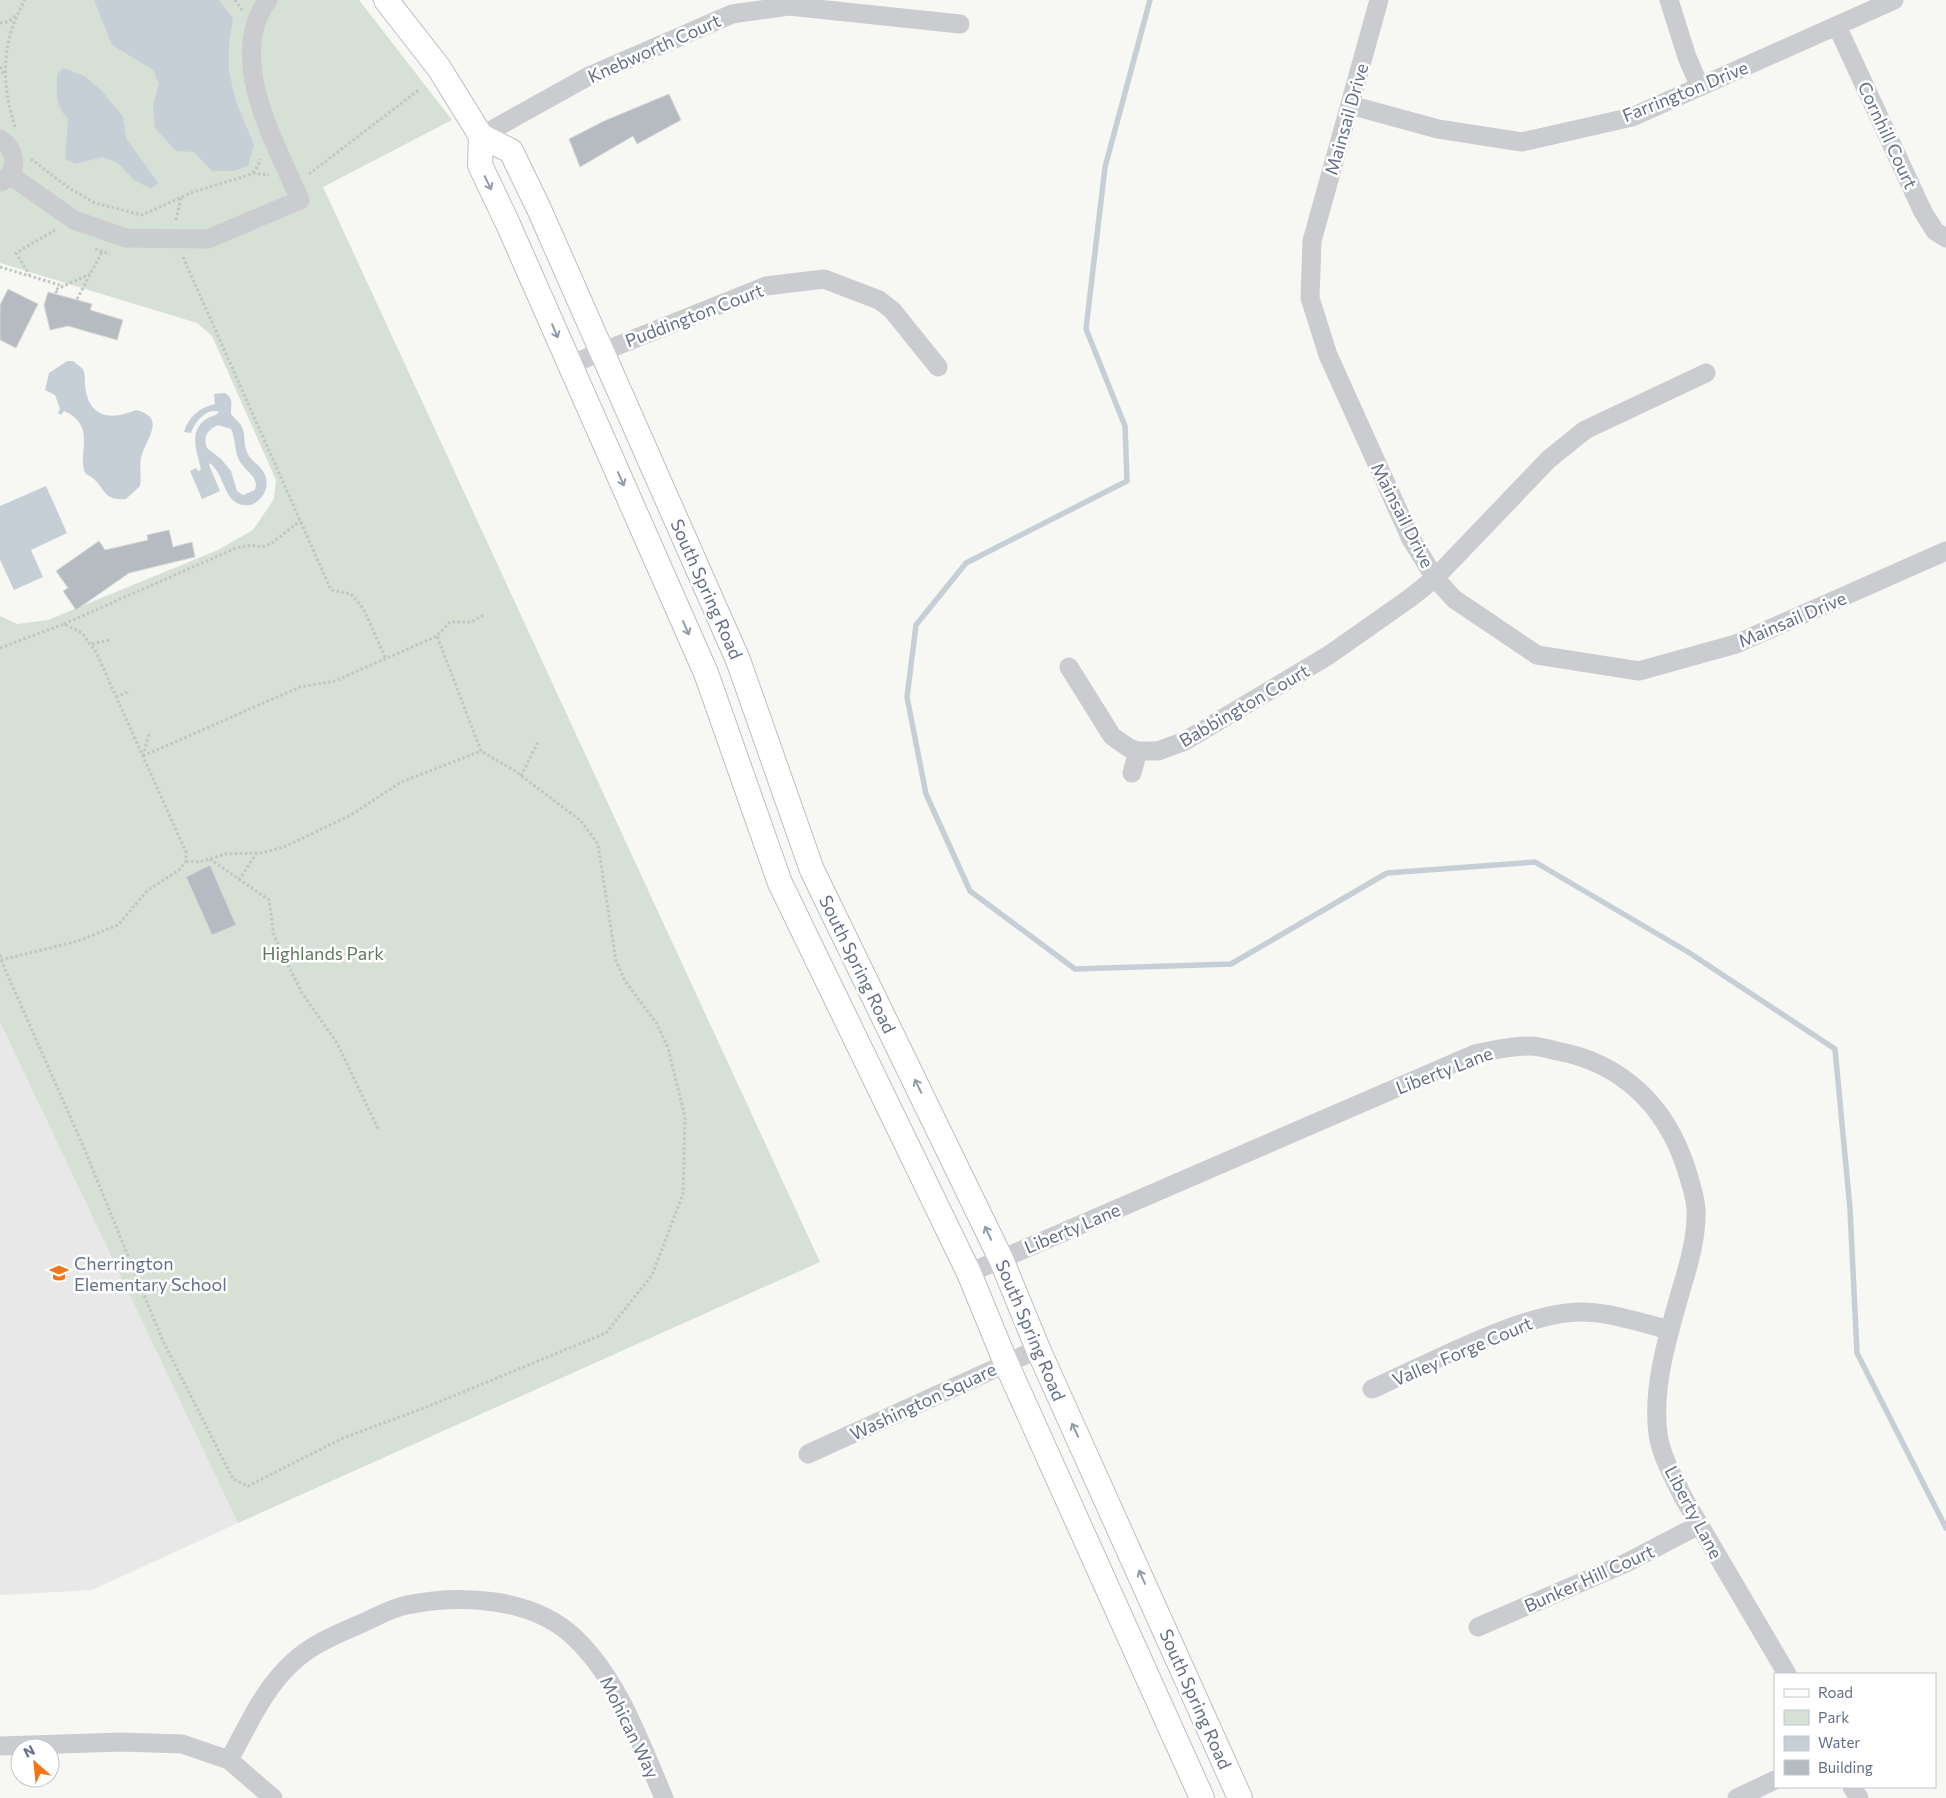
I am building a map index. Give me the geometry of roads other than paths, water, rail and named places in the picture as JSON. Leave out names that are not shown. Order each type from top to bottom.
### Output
[{"type":"main road","points":[[386,0],[439,68],[481,136]]},
{"type":"main road","name":"South Spring Road","points":[[1202,1798],[1006,1363],[969,1273],[780,884],[706,673],[480,165],[481,136],[511,151],[540,209],[738,660],[812,870],[1000,1259],[1038,1349],[1240,1798]]},
{"type":"main road","points":[[1122,1617],[1153,1602]]},
{"type":"street","points":[[9,137],[14,167],[5,179],[74,220],[126,238],[208,238],[300,200],[264,116],[251,71],[254,27],[268,0]]},
{"type":"street","name":"Mainsail Drive","points":[[1379,0],[1312,241],[1310,298],[1332,364],[1411,539],[1435,578],[1454,599],[1537,655],[1640,671],[1736,644],[1946,551]]},
{"type":"street","points":[[1669,0],[1687,57],[1700,87]]},
{"type":"street","name":"Farrington Drive","points":[[1350,105],[1438,129],[1522,142],[1632,117],[1894,0]]},
{"type":"street","name":"Knebworth Court","points":[[481,136],[587,77],[732,14],[789,6],[960,24]]},
{"type":"street","name":"Cornhill Court","points":[[1836,26],[1923,212],[1935,232],[1946,238]]},
{"type":"street","name":"Puddington Court","points":[[569,365],[766,286],[824,279],[879,300],[892,310],[938,367]]},
{"type":"street","name":"Babbington Court","points":[[1138,752],[1158,751],[1185,742],[1329,655],[1435,578],[1549,459],[1585,430],[1706,373]]},
{"type":"street","points":[[1070,667],[1112,736],[1138,752],[1132,773]]},
{"type":"street","name":"Liberty Lane","points":[[969,1273],[1450,1064],[1502,1048],[1532,1046],[1566,1052],[1612,1070],[1638,1089],[1678,1143],[1692,1186],[1696,1208],[1695,1232],[1670,1330],[1656,1406],[1658,1436],[1669,1467],[1699,1525],[1786,1673]]},
{"type":"street","name":"Valley Forge Court","points":[[1372,1389],[1496,1334],[1548,1316],[1584,1312],[1626,1319],[1670,1330]]},
{"type":"street","name":"Washington Square","points":[[808,1454],[1038,1349]]},
{"type":"street","name":"Bunker Hill Court","points":[[1478,1628],[1626,1563],[1699,1525]]},
{"type":"street","name":"Mohican Way","points":[[229,1760],[267,1690],[293,1662],[327,1638],[404,1605],[454,1598],[517,1607],[546,1617],[574,1637],[604,1672],[630,1720],[664,1798]]},
{"type":"street","points":[[0,1746],[122,1742],[182,1744],[229,1760],[273,1798]]},
{"type":"street","points":[[1737,1798],[1774,1780]]},
{"type":"water","points":[[94,0],[219,0],[233,18],[229,43],[229,71],[236,102],[254,145],[248,166],[233,171],[212,171],[194,152],[176,151],[155,128],[153,105],[159,84],[153,70],[112,45]]},
{"type":"water","points":[[63,68],[84,76],[101,90],[123,117],[126,138],[158,183],[151,189],[134,180],[118,163],[102,157],[75,164],[65,159],[68,119],[60,108],[57,93],[57,74]]},
{"type":"water","points":[[67,361],[73,361],[83,369],[86,392],[93,408],[105,415],[113,416],[136,410],[151,418],[152,430],[141,458],[140,486],[126,499],[112,498],[107,495],[97,482],[86,474],[83,467],[84,442],[81,425],[75,417],[64,411],[61,415],[58,413],[60,409],[55,395],[45,390],[49,373]]},
{"type":"water","points":[[225,393],[230,397],[231,414],[243,428],[247,452],[265,475],[266,490],[260,499],[251,505],[242,505],[230,497],[216,469],[210,463],[209,465],[220,491],[202,499],[190,471],[196,468],[198,471],[201,470],[195,443],[197,430],[206,419],[219,412],[215,411],[206,414],[198,420],[191,433],[184,432],[195,413],[215,404],[214,394]],"holes":[[[218,425],[231,429],[239,460],[252,475],[256,485],[255,490],[243,495],[237,491],[231,471],[221,459],[207,448],[205,440],[207,434]]]},
{"type":"water","points":[[46,486],[67,533],[31,550],[43,577],[14,590],[0,560],[0,506]]},
{"type":"waterway","points":[[1150,0],[1105,167],[1086,329],[1125,426],[1127,481],[966,563],[916,625],[907,697],[926,794],[970,891],[1075,969],[1231,964],[1387,873],[1535,862],[1688,952],[1835,1049],[1850,1209],[1857,1353],[1946,1528]]},
{"type":"place","name":"Cherrington Elementary School","points":[[59,1273]]},
{"type":"park label","name":"Highlands Park","points":[[323,953]]}]
